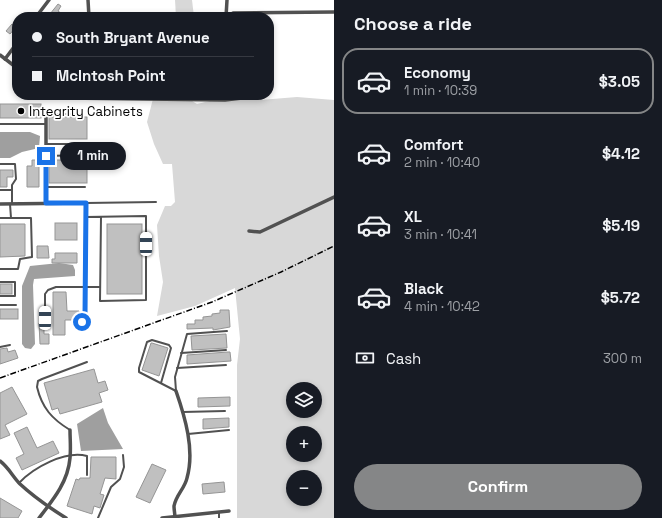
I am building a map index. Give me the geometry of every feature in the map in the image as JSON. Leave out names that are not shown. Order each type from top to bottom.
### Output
[{"type":"street","points":[[40,12],[49,0]]},
{"type":"street","points":[[88,0],[89,12]]},
{"type":"street","points":[[226,0],[226,12]]},
{"type":"street","points":[[266,12],[334,12]]},
{"type":"street","points":[[5,59],[12,50]]},
{"type":"street","points":[[0,55],[12,64]]},
{"type":"street","points":[[46,113],[46,203]]},
{"type":"street","points":[[249,231],[260,232],[334,197]]},
{"type":"street","points":[[0,204],[86,203],[85,314]]},
{"type":"street","points":[[175,517],[174,506],[187,480],[189,471],[188,434],[176,391]]},
{"type":"street","points":[[39,518],[62,486],[70,456],[70,430]]},
{"type":"street","points":[[0,461],[8,467],[19,483],[66,518]]},
{"type":"street","points":[[162,518],[229,511]]},
{"type":"lane","points":[[46,113],[81,114]]},
{"type":"lane","points":[[0,124],[46,124]]},
{"type":"lane","points":[[46,144],[81,144]]},
{"type":"lane","points":[[46,156],[82,154]]},
{"type":"lane","points":[[0,164],[15,164],[16,179],[12,185],[11,218]]},
{"type":"lane","points":[[46,187],[84,187]]},
{"type":"lane","points":[[0,190],[12,190]]},
{"type":"lane","points":[[86,203],[156,202]]},
{"type":"lane","points":[[86,217],[146,216],[146,300],[100,301],[101,217]]},
{"type":"lane","points":[[0,218],[31,218],[32,257],[20,259],[18,269],[0,269]]},
{"type":"lane","points":[[0,282],[15,282],[15,296],[0,296]]},
{"type":"lane","points":[[45,318],[45,294],[48,290],[56,287],[100,287]]},
{"type":"lane","points":[[0,305],[16,305]]},
{"type":"lane","points":[[76,325],[85,320],[85,314]]},
{"type":"lane","points":[[176,391],[175,377],[186,336],[189,333],[227,331]]},
{"type":"lane","points":[[161,383],[171,348],[169,345],[152,340],[147,342],[139,370],[142,374],[176,391]]},
{"type":"lane","points":[[0,347],[10,345]]},
{"type":"lane","points":[[181,353],[226,350]]},
{"type":"lane","points":[[70,430],[56,421],[47,410],[37,387],[38,382],[42,379],[87,362]]},
{"type":"lane","points":[[177,368],[226,365]]},
{"type":"lane","points":[[183,412],[225,411]]},
{"type":"lane","points":[[188,434],[229,430]]},
{"type":"lane","points":[[98,518],[111,487],[120,479],[124,466],[124,455]]},
{"type":"lane","points":[[19,483],[25,476],[61,457],[86,456],[87,475]]},
{"type":"lane","points":[[219,512],[219,518]]},
{"type":"lane","points":[[57,518],[60,514]]},
{"type":"shaded area","points":[[175,0],[192,0],[193,12],[176,12]]},
{"type":"shaded area","points":[[297,97],[334,100],[334,518],[237,518],[237,365],[240,339],[235,288],[195,306],[157,316],[163,282],[159,256],[157,225],[165,206],[171,206],[175,202],[172,164],[163,164],[154,144],[147,122],[153,100],[190,100],[197,104],[214,100],[274,100]]},
{"type":"shaded area","points":[[0,132],[30,132],[40,136],[39,148],[22,152],[10,158],[0,158]]},
{"type":"shaded area","points":[[59,263],[73,265],[75,276],[34,279],[35,344],[31,349],[25,348],[22,344],[22,286],[30,266]]},
{"type":"shaded area","points":[[103,408],[108,423],[123,449],[81,451],[77,424]]},
{"type":"building","points":[[58,4],[61,6],[58,11],[59,12],[52,12]]},
{"type":"building","points":[[12,24],[12,32],[10,34],[6,31]]},
{"type":"building","name":"Integrity Cabinets","points":[[0,104],[41,104],[41,118],[0,118]]},
{"type":"building","points":[[49,117],[87,117],[87,139],[49,139]]},
{"type":"building","points":[[32,160],[39,160],[39,187],[27,187],[27,166],[32,166]]},
{"type":"building","points":[[49,160],[87,160],[87,183],[49,183]]},
{"type":"building","points":[[0,170],[13,170],[13,177],[7,177],[7,187],[0,187]]},
{"type":"building","points":[[55,223],[77,223],[77,240],[55,240]]},
{"type":"building","points":[[0,224],[25,224],[25,256],[0,257]]},
{"type":"building","points":[[107,224],[142,224],[142,294],[107,294]]},
{"type":"building","points":[[37,246],[48,246],[49,258],[37,258]]},
{"type":"building","points":[[55,253],[77,253],[77,263],[52,263],[52,259],[55,259]]},
{"type":"building","points":[[0,284],[12,284],[12,294],[0,294]]},
{"type":"building","points":[[53,292],[66,292],[67,311],[79,311],[79,320],[65,320],[65,335],[53,335]]},
{"type":"building","points":[[0,309],[18,309],[18,319],[0,319]]},
{"type":"building","points":[[220,310],[229,310],[230,327],[213,330],[213,328],[187,329],[187,324],[195,324],[195,320],[203,320],[203,317],[220,313]]},
{"type":"building","points":[[39,323],[44,323],[44,334],[49,334],[49,344],[40,344]]},
{"type":"building","points":[[226,334],[227,348],[192,350],[191,336]]},
{"type":"building","points":[[151,343],[168,348],[159,376],[142,370]]},
{"type":"building","points":[[7,348],[8,352],[15,350],[18,358],[0,364],[0,349]]},
{"type":"building","points":[[230,352],[231,361],[187,364],[187,355]]},
{"type":"building","points":[[94,369],[98,383],[105,381],[108,390],[99,393],[102,402],[60,414],[58,408],[52,410],[44,383]]},
{"type":"building","points":[[12,387],[27,414],[5,425],[10,435],[0,439],[0,393]]},
{"type":"building","points":[[230,397],[230,406],[198,407],[198,398]]},
{"type":"building","points":[[229,418],[229,427],[203,429],[203,419]]},
{"type":"building","points":[[27,427],[37,448],[53,441],[59,453],[22,470],[16,458],[24,454],[14,433]]},
{"type":"building","points":[[91,457],[116,457],[116,479],[105,478],[100,494],[104,495],[100,508],[94,506],[92,514],[67,506],[76,479],[79,480],[80,478],[90,478]]},
{"type":"building","points":[[152,464],[166,470],[150,503],[136,497]]},
{"type":"building","points":[[224,482],[225,492],[203,494],[202,484]]},
{"type":"building","points":[[0,498],[22,511],[18,518],[0,518]]},
{"type":"railway","points":[[0,378],[212,302],[281,272],[334,246]]},
{"type":"place","name":"Integrity Cabinets","points":[[21,111]]},
{"type":"route","points":[[46,156],[46,203],[86,203],[85,320],[82,322]]}]
